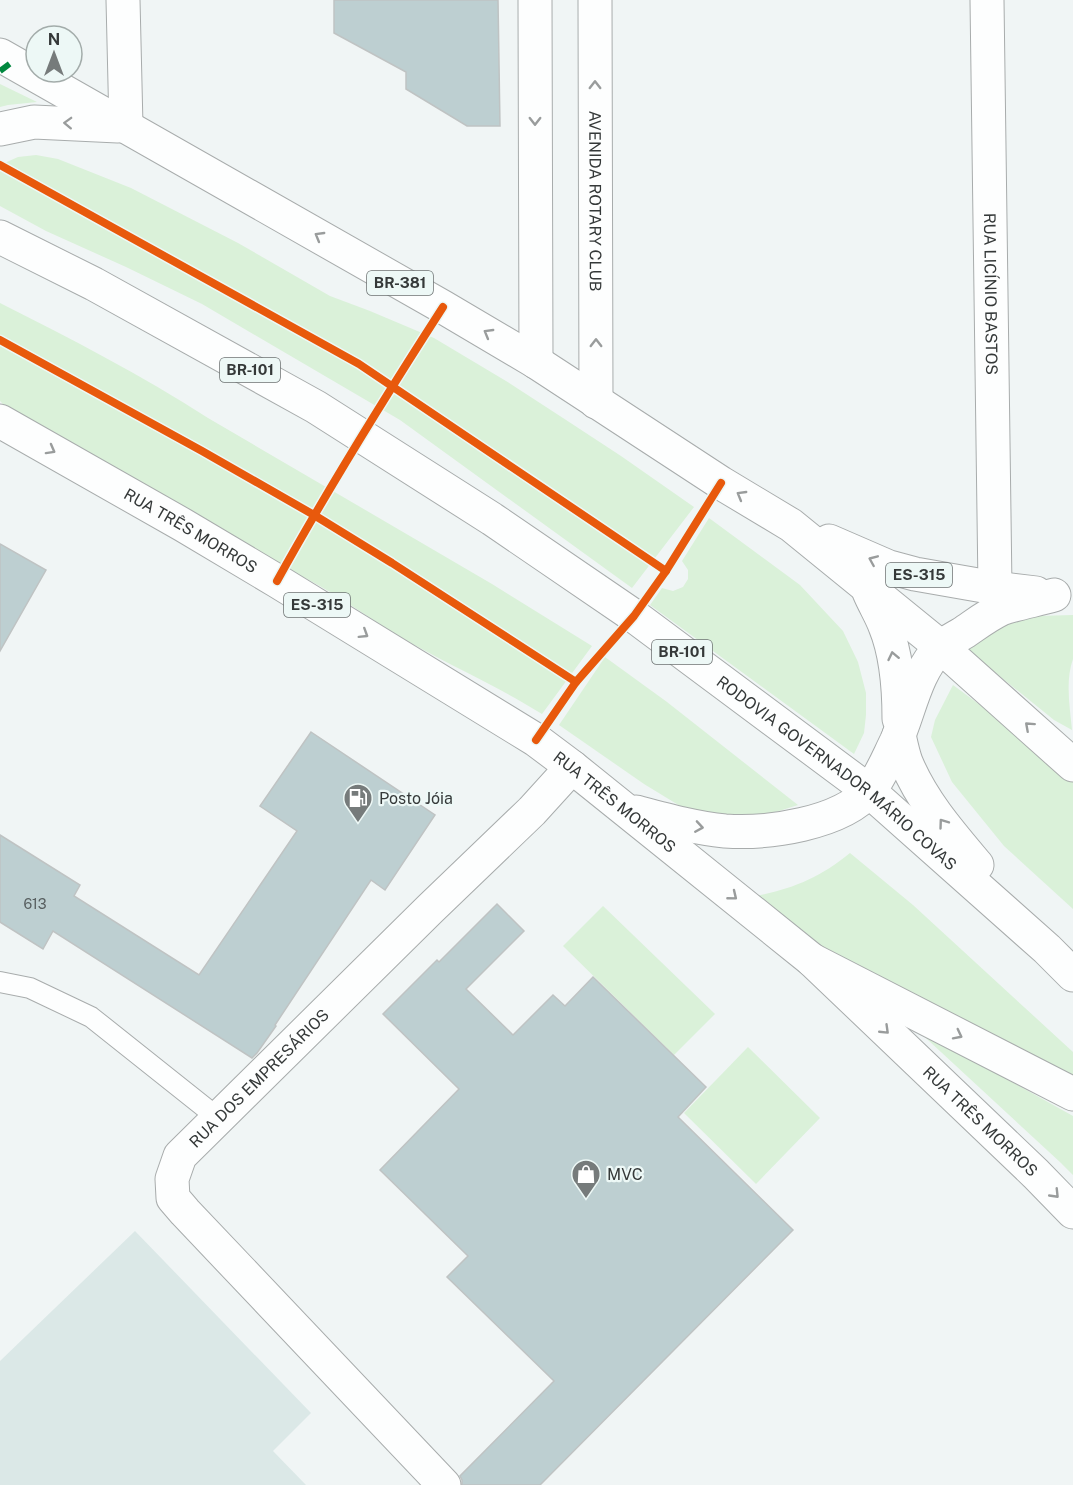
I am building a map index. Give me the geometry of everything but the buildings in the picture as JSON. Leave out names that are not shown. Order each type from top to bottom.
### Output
[{"type":"main road","points":[[0,129],[34,122],[126,126],[123,0]]},
{"type":"main road","points":[[535,0],[536,362]]},
{"type":"main road","name":"AVENIDA ROTARY CLUB","points":[[595,0],[596,402]]},
{"type":"main road","name":"RUA LICÍNIO BASTOS","points":[[987,0],[998,599]]},
{"type":"main road","name":"BR-381","points":[[0,55],[536,362],[721,483],[792,525]]},
{"type":"main road","name":"RODOVIA GOVERNADOR MÁRIO COVAS","points":[[0,237],[94,284],[316,406],[492,519],[633,616],[869,791],[1047,949],[1073,975]]},
{"type":"main road","name":"RUA TRÊS MORROS","points":[[0,421],[288,587],[536,740],[812,960],[1073,1212]]},
{"type":"main road","points":[[792,525],[941,647],[1073,765]]},
{"type":"main road","name":"ES-315","points":[[792,525],[889,567],[998,599],[1063,595]]},
{"type":"main road","points":[[865,584],[885,626],[894,655],[899,696],[899,735],[905,761],[921,792],[956,841],[1047,949]]},
{"type":"main road","name":"ES-315","points":[[941,647],[998,599]]},
{"type":"main road","points":[[621,808],[684,825],[726,831],[758,831],[798,826],[832,816],[852,805],[869,791],[883,769],[899,735],[919,679],[941,647]]},
{"type":"main road","name":"RUA DOS EMPRESÁRIOS","points":[[444,1485],[185,1212],[173,1198],[172,1179],[180,1155],[532,810],[572,767]]},
{"type":"main road","points":[[812,960],[1073,1094]]},
{"type":"lane","points":[[0,982],[30,988],[91,1017],[218,1118]]},
{"type":"shaded area","points":[[135,1231],[311,1413],[273,1451],[306,1485],[0,1485],[0,1361]]},
{"type":"green space","points":[[0,84],[37,102],[0,107]]},
{"type":"green space","points":[[36,155],[58,159],[131,188],[238,243],[330,296],[434,338],[563,418],[694,507],[632,588],[400,420],[202,304],[46,231],[0,206],[0,165],[18,157]]},
{"type":"green space","points":[[0,303],[158,387],[492,584],[592,646],[542,714],[385,628],[317,584],[288,570],[12,413],[0,401]]},
{"type":"green space","points":[[709,518],[800,585],[843,631],[858,662],[866,693],[864,733],[854,754],[650,605],[662,588],[673,591],[683,587],[688,579],[688,570],[682,561]]},
{"type":"green space","points":[[1073,615],[1073,659],[1069,685],[1072,730],[1054,720],[966,649],[990,627],[1037,616]]},
{"type":"green space","points":[[605,657],[667,702],[798,805],[745,818],[718,816],[680,806],[559,725]]},
{"type":"green space","points":[[953,685],[1073,780],[1073,909],[1004,846],[952,782],[931,737],[935,720]]},
{"type":"green space","points":[[850,853],[913,905],[1073,1052],[1073,1091],[839,961],[751,897],[804,882],[827,870]]},
{"type":"green space","points":[[603,906],[715,1014],[674,1055],[563,946]]},
{"type":"green space","points":[[915,1028],[1073,1116],[1073,1175],[1061,1163]]},
{"type":"green space","points":[[748,1047],[820,1118],[756,1184],[684,1113]]},
{"type":"marked path","points":[[0,71],[12,62]]},
{"type":"cycle path","points":[[0,165],[359,364],[666,571]]},
{"type":"cycle path","points":[[277,581],[358,442],[443,307]]},
{"type":"cycle path","points":[[0,340],[314,515],[576,682]]},
{"type":"cycle path","points":[[536,740],[576,682],[634,616],[666,571],[721,483]]},
{"type":"place","name":"Posto Jóia","points":[[358,824]]},
{"type":"place","name":"MVC","points":[[586,1200]]}]
